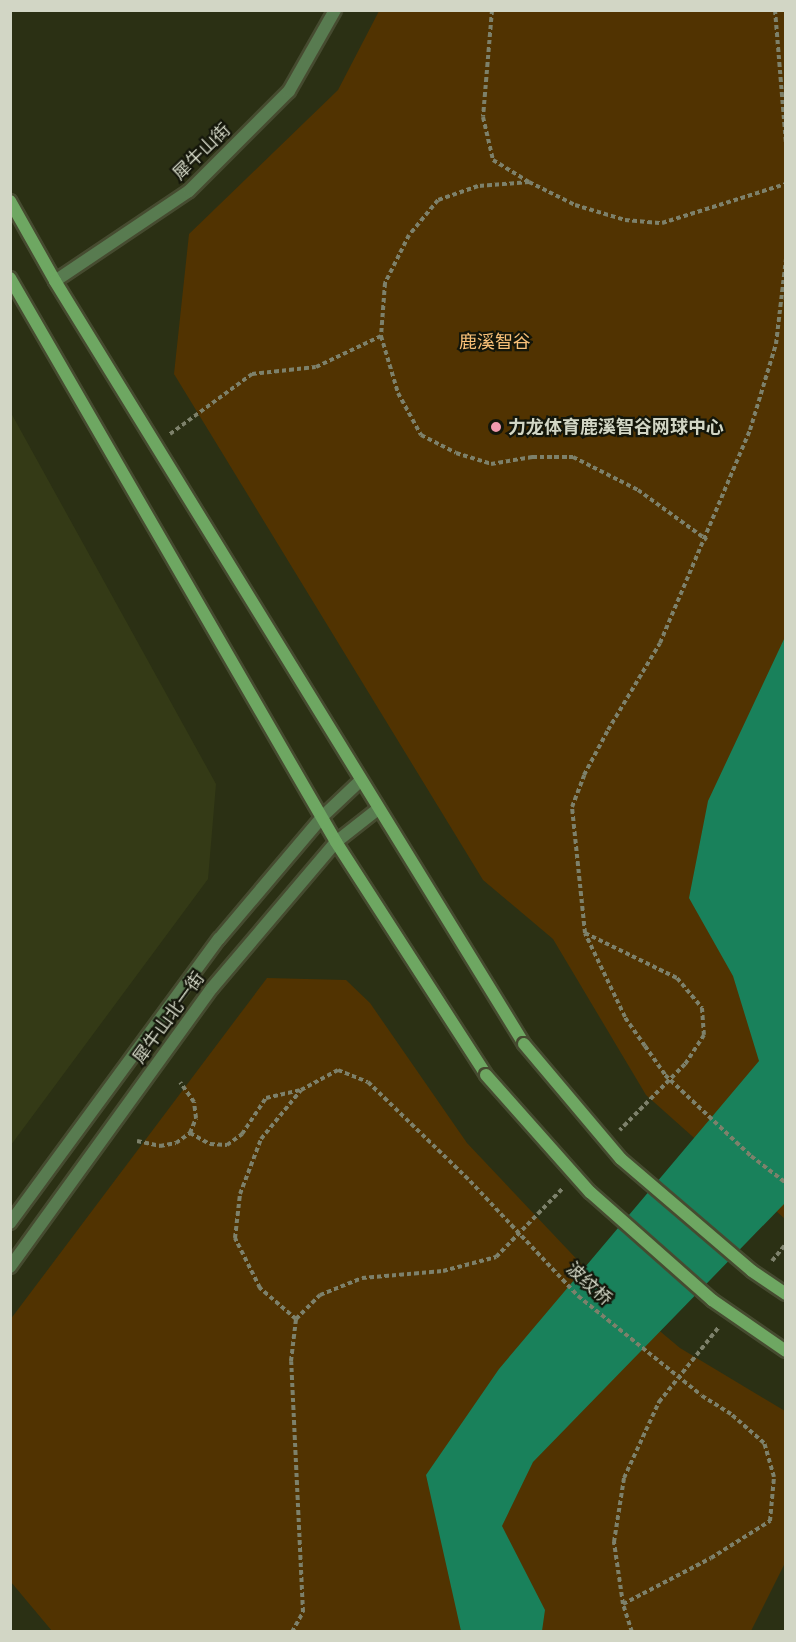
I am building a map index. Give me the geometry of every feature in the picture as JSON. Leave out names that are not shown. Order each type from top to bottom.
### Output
[{"type":"main road","points":[[10,201],[55,281],[156,447],[524,1044],[621,1160],[752,1271],[786,1294]]},
{"type":"main road","points":[[10,278],[336,842],[486,1075],[590,1191],[712,1300],[786,1351]]},
{"type":"street","name":"犀牛山街","points":[[55,281],[189,191],[289,91],[335,10]]},
{"type":"street","name":"犀牛山北一街","points":[[10,1222],[219,939],[323,816],[360,781]]},
{"type":"street","name":"犀牛山北一街","points":[[10,1267],[212,988],[336,842],[378,809]]},
{"type":"path","points":[[492,10],[486,128],[493,160],[529,182],[575,205],[625,220],[662,223],[786,184]]},
{"type":"path","points":[[775,10],[786,143]]},
{"type":"path","points":[[529,182],[478,186],[438,200],[409,235],[384,283],[381,336],[398,393],[421,435],[456,453],[491,464],[532,457],[573,457],[638,490],[707,540]]},
{"type":"path","points":[[786,259],[776,344],[750,430],[707,540],[660,643],[584,774],[572,807],[585,933],[626,1017],[665,1075],[751,1156],[786,1183]]},
{"type":"path","points":[[156,447],[186,418],[252,374],[316,368],[381,336]]},
{"type":"path","points":[[585,933],[677,978],[702,1008],[704,1035],[685,1064],[619,1131]]},
{"type":"path","name":"波纹桥","points":[[301,1090],[338,1070],[368,1082],[470,1181],[578,1296],[701,1395],[731,1414],[764,1443],[774,1477],[770,1521],[711,1558],[623,1605]]},
{"type":"path","points":[[137,1141],[160,1146],[176,1143],[190,1133],[196,1118],[194,1102],[180,1082]]},
{"type":"path","points":[[190,1133],[210,1144],[227,1144],[242,1134],[266,1098],[301,1090]]},
{"type":"path","points":[[296,1319],[260,1288],[235,1238],[240,1194],[261,1139],[301,1090]]},
{"type":"path","points":[[292,1632],[303,1611],[291,1361],[296,1319],[320,1295],[362,1278],[442,1271],[496,1257],[570,1182]]},
{"type":"path","points":[[771,1263],[786,1245]]},
{"type":"path","points":[[633,1632],[623,1605],[614,1542],[624,1478],[659,1402],[726,1318]]},
{"type":"shaded area","points":[[11,413],[216,784],[208,879],[11,1145]]},
{"type":"shaded area","points":[[785,637],[785,1203],[533,1462],[502,1526],[545,1610],[542,1631],[461,1631],[426,1475],[499,1369],[759,1061],[733,976],[689,898],[708,801]]},
{"type":"green space","name":"鹿溪智谷","points":[[379,11],[785,11],[785,1219],[646,1095],[553,939],[483,880],[174,374],[189,234],[338,90]]},
{"type":"green space","points":[[267,978],[346,980],[370,1003],[467,1143],[587,1270],[680,1348],[785,1411],[785,1563],[751,1631],[52,1631],[11,1582],[10,1320]]},
{"type":"place","name":"力龙体育鹿溪智谷网球中心","points":[[496,427]]}]
